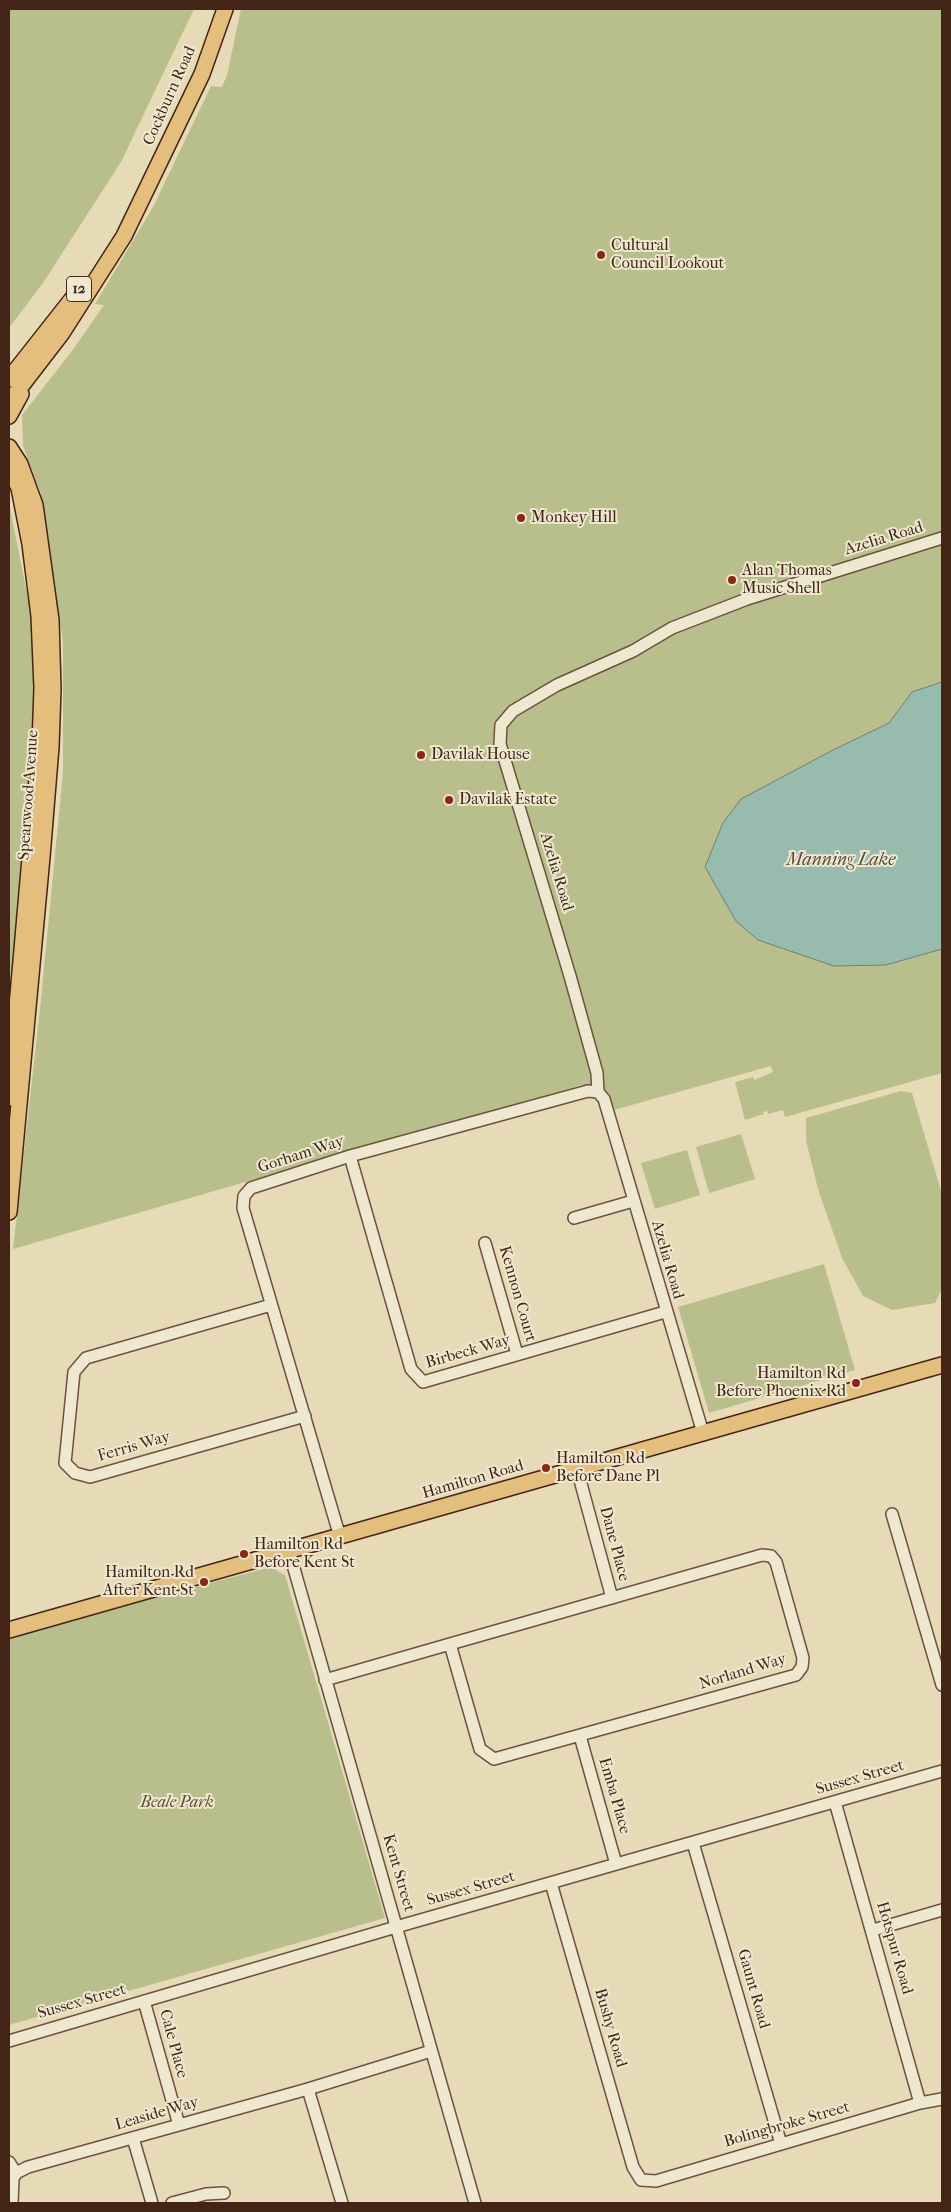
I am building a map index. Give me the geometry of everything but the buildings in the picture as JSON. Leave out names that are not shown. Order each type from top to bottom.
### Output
[{"type":"main road","name":"Cockburn Road","points":[[9,402],[62,333],[110,259],[135,214],[142,195],[202,74],[225,9]]},
{"type":"main road","name":"Cockburn Road","points":[[9,378],[71,301],[129,211],[142,195]]},
{"type":"main road","points":[[9,416],[26,381]]},
{"type":"main road","name":"Spearwood Avenue","points":[[9,447],[20,464],[35,505],[51,620],[53,689],[52,747],[9,1212]]},
{"type":"main road","name":"Spearwood Avenue","points":[[9,467],[19,488],[30,544],[39,616],[42,688],[40,744],[9,1098]]},
{"type":"main road","points":[[9,489],[30,544]]},
{"type":"main road","name":"Hamilton Road","points":[[10,1629],[37,1624],[942,1365]]},
{"type":"street","name":"Azelia Road","points":[[703,1433],[665,1312],[604,1099],[598,1092],[597,1073],[575,994],[500,744],[501,725],[513,711],[557,684],[633,651],[672,628],[747,599],[942,538]]},
{"type":"street","name":"Gorham Way","points":[[340,1537],[242,1208],[244,1196],[251,1188],[350,1156],[588,1091],[598,1092]]},
{"type":"street","name":"Birbeck Way","points":[[350,1156],[411,1369],[423,1382],[665,1312]]},
{"type":"street","points":[[574,1218],[633,1201]]},
{"type":"street","name":"Kennon Court","points":[[485,1243],[517,1354]]},
{"type":"street","name":"Ferris Way","points":[[271,1305],[86,1358],[74,1372],[65,1463],[74,1473],[90,1477],[305,1416]]},
{"type":"street","name":"Dane Place","points":[[577,1469],[612,1598]]},
{"type":"street","points":[[892,1514],[942,1685]]},
{"type":"street","name":"Kent Street","points":[[289,1552],[475,2203]]},
{"type":"street","name":"Norland Way","points":[[325,1680],[450,1644],[762,1555],[770,1556],[776,1562],[803,1658],[802,1668],[796,1674],[494,1759],[480,1750],[450,1644]]},
{"type":"street","name":"Emba Place","points":[[580,1736],[616,1864]]},
{"type":"street","name":"Sussex Street","points":[[9,2041],[396,1927],[942,1771]]},
{"type":"street","name":"Hotspur Road","points":[[835,1802],[873,1930],[920,2103]]},
{"type":"street","name":"Gaunt Road","points":[[693,1843],[781,2144]]},
{"type":"street","name":"Bushy Road","points":[[551,1883],[634,2167],[641,2180]]},
{"type":"street","points":[[873,1930],[942,1910]]},
{"type":"street","name":"Cale Place","points":[[144,2001],[179,2125]]},
{"type":"street","name":"Leaside Way","points":[[16,2173],[28,2167],[308,2089],[432,2051]]},
{"type":"street","points":[[308,2089],[342,2203]]},
{"type":"street","name":"Bolingbroke Street","points":[[641,2180],[656,2181],[920,2103],[942,2099]]},
{"type":"street","points":[[133,2138],[152,2203]]},
{"type":"street","points":[[9,2162],[16,2173],[12,2186],[12,2203]]},
{"type":"street","points":[[172,2203],[206,2194],[224,2193]]},
{"type":"green space","points":[[9,9],[194,9],[121,162],[43,283],[9,328]]},
{"type":"green space","points":[[241,9],[942,9],[942,1073],[785,1117],[783,1110],[768,1114],[767,1111],[763,1112],[764,1114],[745,1120],[735,1082],[753,1077],[754,1080],[773,1072],[771,1066],[614,1110],[609,1094],[582,1085],[13,1249],[40,1009],[63,772],[63,643],[41,494],[23,446],[22,415],[72,351],[104,305],[95,304],[153,207],[211,86],[222,87],[227,75]]},
{"type":"green space","points":[[9,503],[35,634],[36,733],[9,1050]]},
{"type":"green space","points":[[901,1091],[912,1093],[942,1194],[942,1289],[935,1303],[892,1310],[863,1296],[842,1258],[818,1189],[806,1141],[806,1118]]},
{"type":"green space","points":[[741,1134],[755,1179],[709,1193],[696,1147]]},
{"type":"green space","points":[[687,1150],[700,1195],[655,1209],[641,1163]]},
{"type":"green space","points":[[824,1264],[855,1370],[709,1413],[678,1307]]},
{"type":"green space","name":"Beale Park","points":[[271,1567],[285,1575],[385,1918],[9,2025],[9,1636]]},
{"type":"water","name":"Manning Lake","points":[[942,682],[942,949],[886,965],[834,966],[758,940],[736,921],[705,867],[723,823],[741,799],[833,750],[889,723],[912,692]]},
{"type":"place","name":"Cultural Council Lookout","points":[[601,255]]},
{"type":"place","name":"Monkey Hill","points":[[521,518]]},
{"type":"place","name":"Alan Thomas Music Shell","points":[[732,580]]},
{"type":"place","name":"Davilak House","points":[[421,755]]},
{"type":"place","name":"Davilak Estate","points":[[449,800]]},
{"type":"place","name":"Hamilton Rd Before Phoenix Rd","points":[[856,1383]]},
{"type":"place","name":"Hamilton Rd Before Dane Pl","points":[[546,1468]]},
{"type":"place","name":"Hamilton Rd Before Kent St","points":[[244,1554]]},
{"type":"place","name":"Hamilton Rd After Kent St","points":[[204,1582]]}]
